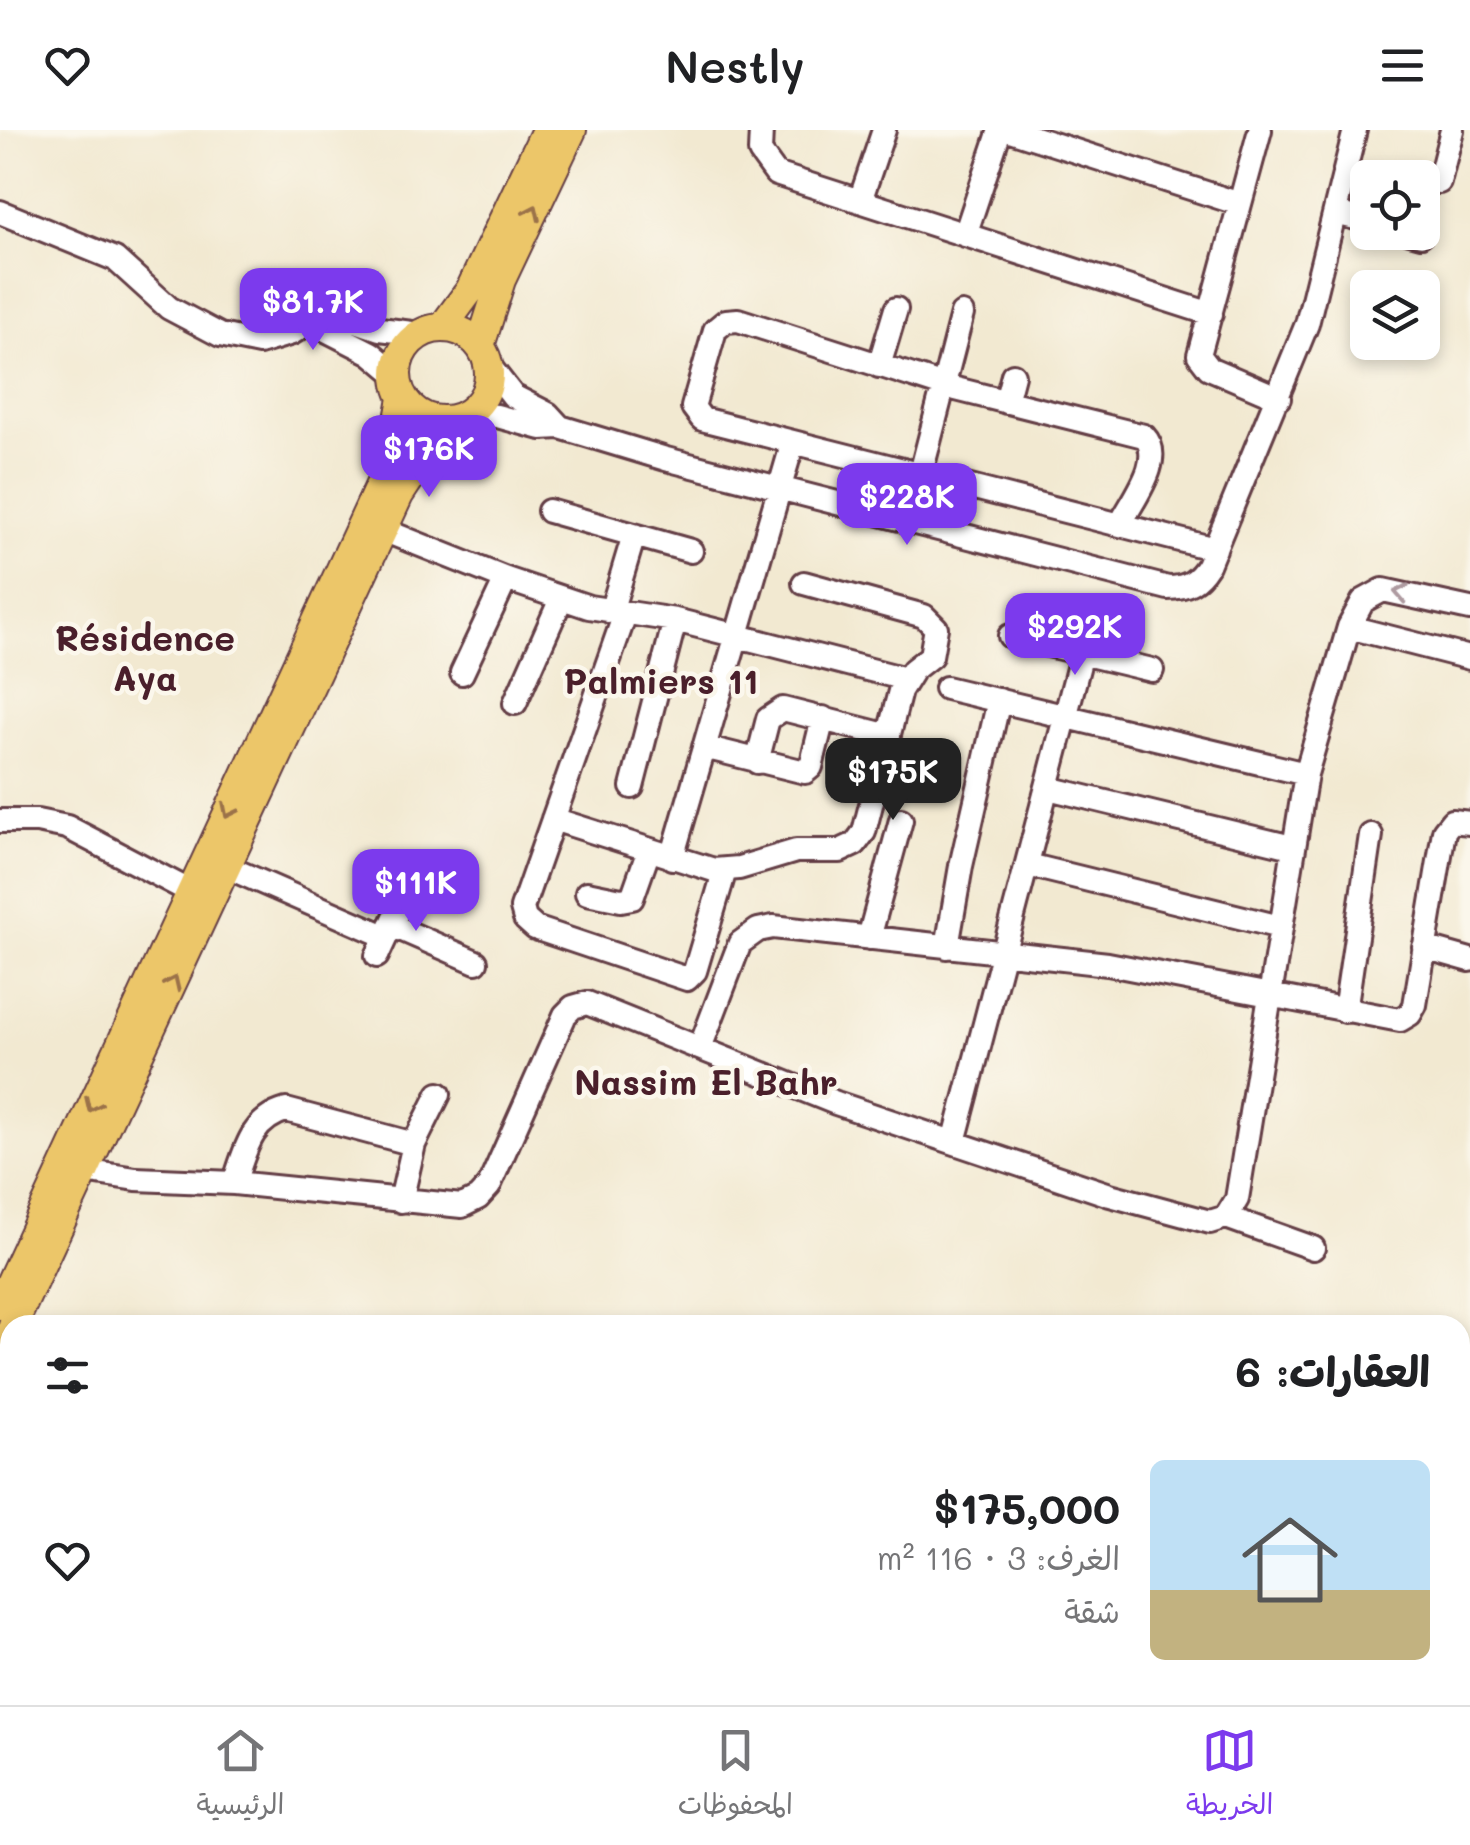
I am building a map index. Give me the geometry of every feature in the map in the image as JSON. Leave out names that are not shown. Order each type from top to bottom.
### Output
[{"type":"main road","points":[[0,1305],[385,474],[393,452],[402,351],[431,331],[470,290],[546,130]]},
{"type":"main road","points":[[18,1315],[383,530],[414,469],[457,418],[486,392],[484,355],[495,295],[572,130]]},
{"type":"main road","points":[[431,331],[459,330],[484,355]]},
{"type":"main road","points":[[399,386],[426,418],[457,418]]},
{"type":"street","points":[[761,130],[760,152],[776,174],[1211,314]]},
{"type":"street","points":[[860,201],[884,130]]},
{"type":"street","points":[[965,235],[1000,130]]},
{"type":"street","points":[[1010,130],[1240,204]]},
{"type":"street","points":[[1260,130],[1199,349],[1205,365],[1278,398]]},
{"type":"street","points":[[457,418],[498,416],[542,428],[560,427],[666,459],[1178,588],[1196,580],[1215,549],[1307,324],[1354,130]]},
{"type":"street","points":[[1440,182],[1452,130]]},
{"type":"street","points":[[0,212],[115,259],[169,308],[220,335],[259,343],[292,333],[332,313],[380,329],[431,331]]},
{"type":"street","points":[[1335,213],[1350,217]]},
{"type":"street","points":[[879,366],[896,309]]},
{"type":"street","points":[[921,473],[962,314]]},
{"type":"street","points":[[318,317],[324,329],[371,353],[399,386]]},
{"type":"street","points":[[1121,523],[1153,458],[1148,440],[1138,434],[944,386],[738,320],[726,321],[718,327],[694,402],[694,413],[702,418],[1215,549]]},
{"type":"street","points":[[484,355],[512,396],[548,414],[560,427]]},
{"type":"street","points":[[1006,402],[1013,375]]},
{"type":"street","points":[[587,893],[621,900],[632,898],[660,854],[704,748],[793,442]]},
{"type":"street","points":[[549,511],[691,550]]},
{"type":"street","points":[[383,530],[561,599],[618,613],[675,620],[906,679]]},
{"type":"street","points":[[634,535],[618,613],[522,908],[525,919],[535,928],[687,979],[694,974],[725,870]]},
{"type":"street","points":[[462,673],[506,579]]},
{"type":"street","points":[[553,819],[704,868],[725,870],[796,851],[840,851],[855,844],[864,832],[906,679],[931,656],[936,628],[928,619],[804,584]]},
{"type":"street","points":[[1226,1217],[1237,1199],[1306,774],[1349,627],[1363,601],[1383,590],[1470,609]]},
{"type":"street","points":[[515,702],[561,599]]},
{"type":"street","points":[[632,787],[675,620]]},
{"type":"street","points":[[1349,627],[1470,658]]},
{"type":"street","points":[[1010,636],[1152,670]]},
{"type":"street","points":[[954,1142],[1082,653]]},
{"type":"street","points":[[946,688],[1306,774]]},
{"type":"street","points":[[947,947],[958,876],[999,700]]},
{"type":"street","points":[[757,762],[768,719],[776,710],[888,736]]},
{"type":"street","points":[[704,748],[796,772],[809,770],[823,718]]},
{"type":"street","points":[[1048,788],[1292,848]]},
{"type":"street","points":[[869,938],[901,820]]},
{"type":"street","points":[[0,821],[36,821],[67,828],[192,892]]},
{"type":"street","points":[[700,1048],[740,943],[751,934],[773,927],[1108,964],[1394,1020],[1406,1017],[1414,1005],[1444,831],[1452,821],[1470,823]]},
{"type":"street","points":[[1345,1010],[1371,836]]},
{"type":"street","points":[[1028,865],[1280,927]]},
{"type":"street","points":[[228,867],[385,939],[476,962]]},
{"type":"street","points":[[385,939],[407,891]]},
{"type":"street","points":[[1424,947],[1470,960]]},
{"type":"street","points":[[84,1171],[452,1207],[470,1203],[484,1193],[562,1020],[572,1007],[594,1005],[836,1103],[1110,1195],[1210,1222],[1226,1217],[1313,1248]]},
{"type":"street","points":[[401,1201],[414,1144],[439,1094]]},
{"type":"street","points":[[234,1183],[251,1135],[264,1120],[286,1110],[414,1144]]},
{"type":"district","name":"Résidence Aya","points":[[145,659]]},
{"type":"district","name":"Palmiers 11","points":[[661,682]]},
{"type":"district","name":"Nassim El Bahr","points":[[706,1083]]}]
